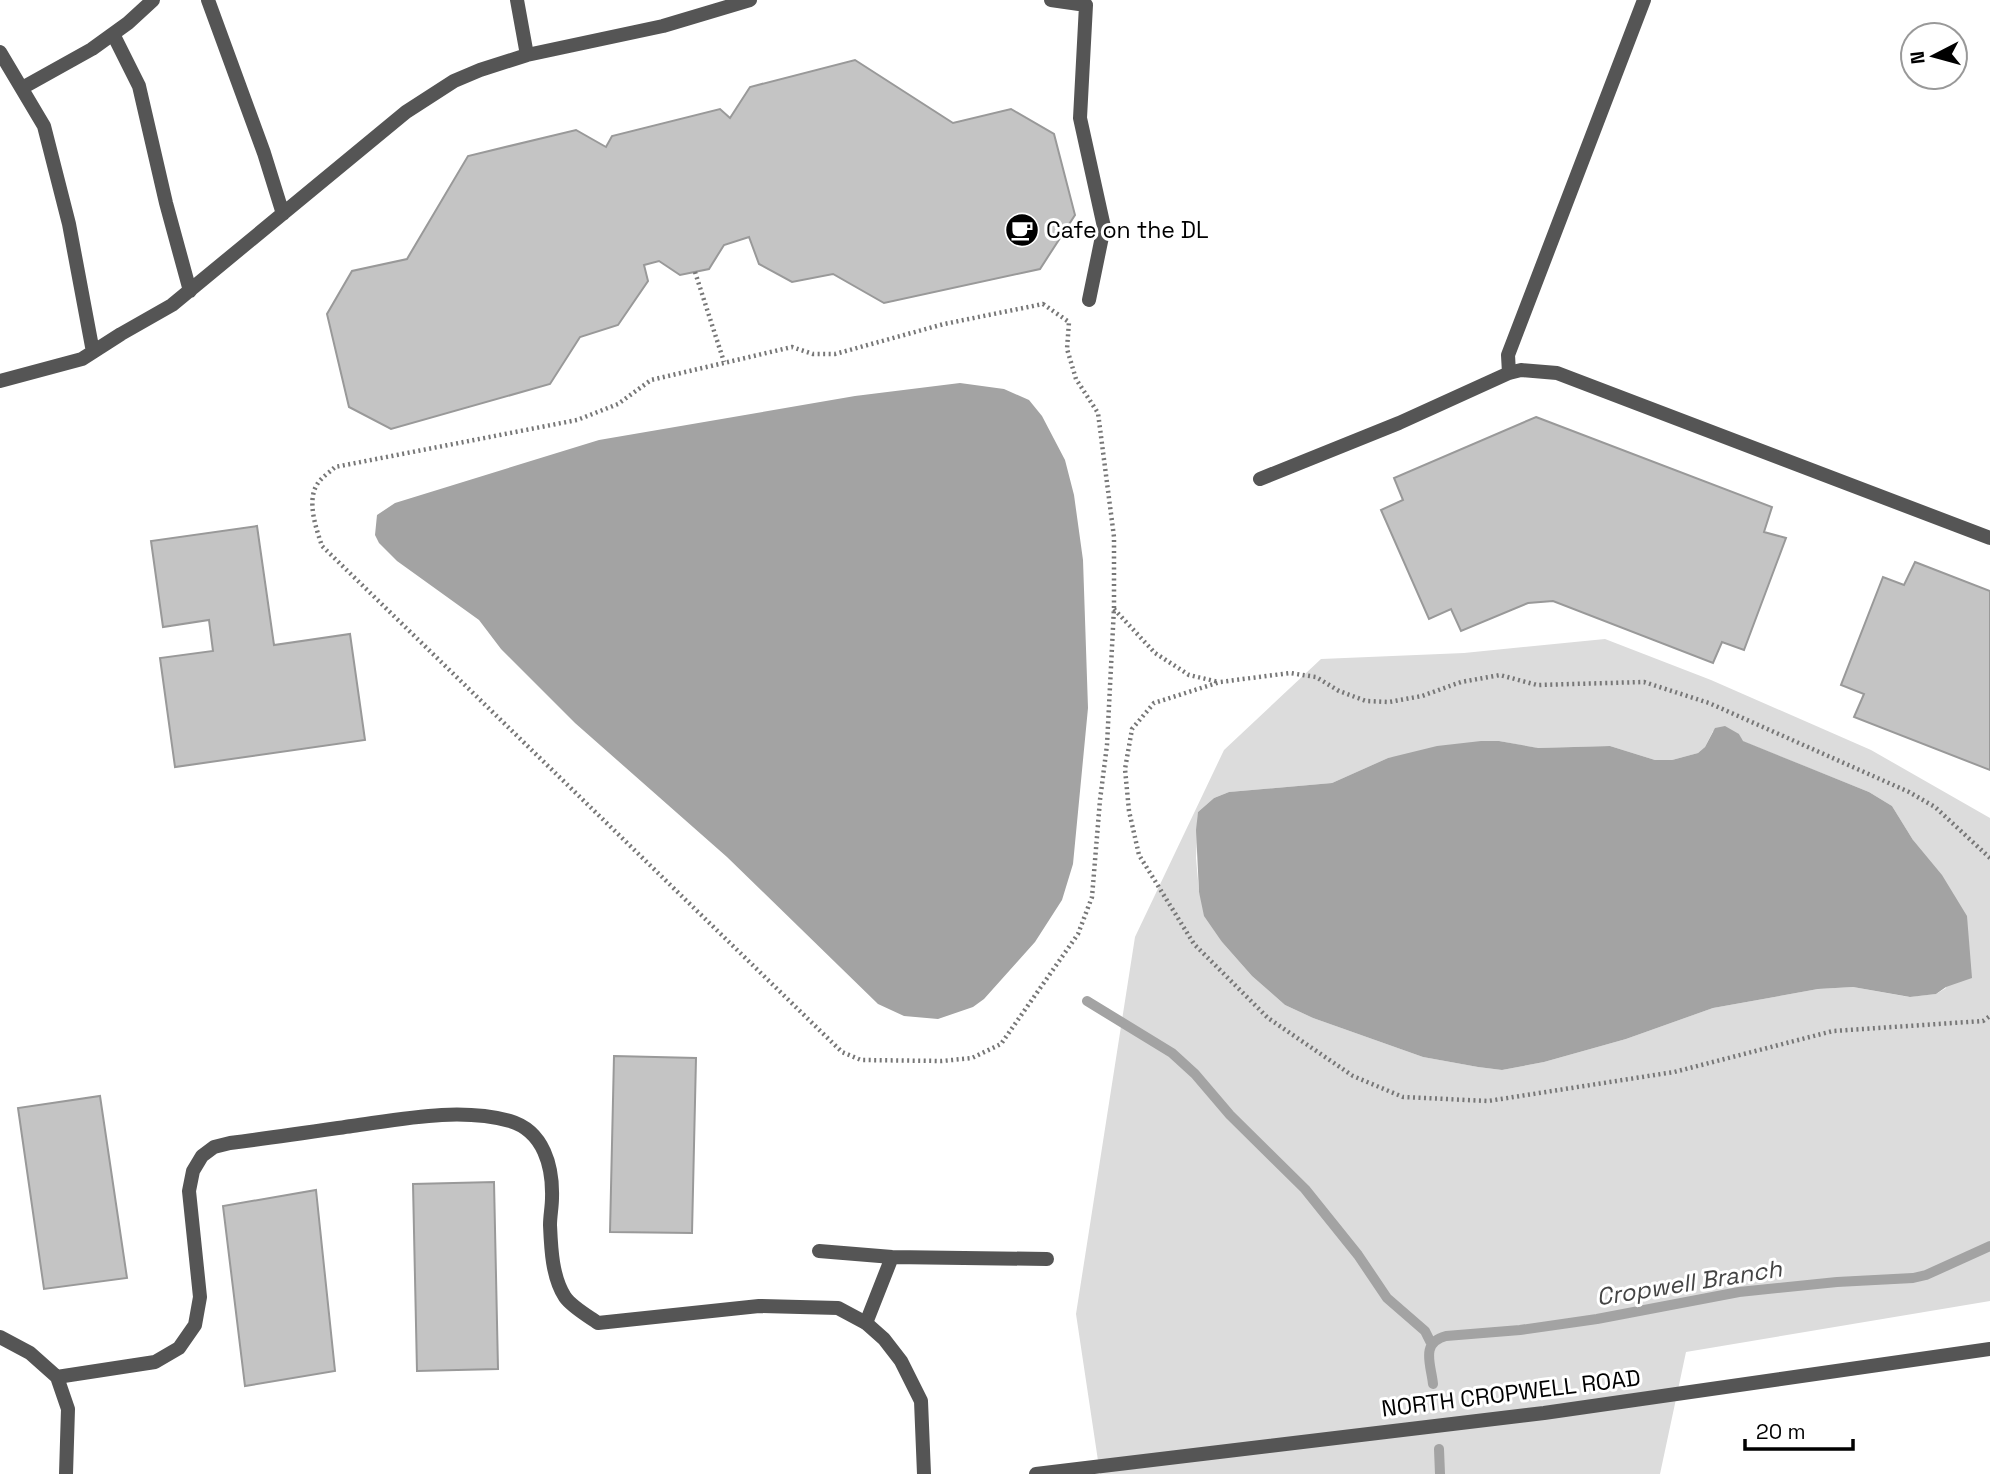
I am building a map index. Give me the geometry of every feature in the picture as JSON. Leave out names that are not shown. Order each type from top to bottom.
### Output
[{"type":"street","points":[[22,88],[92,49],[153,0]]},
{"type":"street","points":[[208,0],[264,153],[283,214]]},
{"type":"street","points":[[517,0],[527,55]]},
{"type":"street","points":[[0,381],[82,359],[172,305],[406,112],[454,81],[527,55],[663,26],[750,0]]},
{"type":"street","points":[[1051,0],[1086,5],[1080,118],[1104,227],[1089,300]]},
{"type":"street","points":[[1509,373],[1508,355],[1644,0]]},
{"type":"street","points":[[113,34],[139,86],[190,291]]},
{"type":"street","points":[[0,51],[44,126],[69,224],[93,352]]},
{"type":"street","points":[[1260,479],[1521,370],[1557,373],[1990,538]]},
{"type":"street","points":[[57,1377],[155,1362],[179,1348],[190,1333],[195,1325],[200,1297],[189,1191],[192,1171],[202,1156],[214,1147],[430,1117],[488,1117],[513,1122],[533,1133],[545,1150],[550,1171],[550,1224],[555,1276],[566,1298],[598,1323],[649,1316],[789,1305],[838,1308],[866,1323],[884,1339],[901,1361],[921,1401],[924,1474]]},
{"type":"street","points":[[819,1251],[892,1257],[1047,1259]]},
{"type":"street","points":[[866,1323],[892,1257]]},
{"type":"street","points":[[0,1337],[30,1353],[57,1377],[68,1409],[66,1474]]},
{"type":"street","name":"NORTH CROPWELL ROAD","points":[[1036,1474],[1544,1413],[1990,1349]]},
{"type":"path","points":[[695,272],[724,362]]},
{"type":"path","points":[[1043,304],[1069,322],[1067,349],[1076,379],[1098,413],[1114,537],[1114,608],[1107,745],[1092,897],[1078,934],[1001,1044],[972,1058],[942,1061],[861,1060],[842,1052],[322,545],[314,522],[313,504],[316,484],[335,467],[577,420],[618,404],[651,380],[792,347],[813,354],[835,354],[944,324],[1043,304]]},
{"type":"path","points":[[1114,608],[1154,653],[1189,675],[1220,682]]},
{"type":"path","points":[[1990,858],[1935,807],[1909,792],[1709,703],[1644,682],[1537,685],[1500,676],[1461,682],[1422,696],[1389,702],[1367,701],[1339,691],[1317,677],[1290,673],[1220,682],[1154,703],[1132,729],[1125,769],[1129,811],[1139,855],[1194,944],[1268,1018],[1353,1076],[1403,1097],[1488,1101],[1674,1072],[1833,1031],[1983,1021],[1990,1016]]},
{"type":"shaded area","points":[[960,383],[1004,389],[1029,400],[1042,416],[1065,460],[1074,495],[1083,560],[1088,708],[1073,864],[1062,900],[1035,942],[984,999],[973,1007],[938,1019],[904,1016],[878,1004],[727,857],[575,723],[501,649],[479,620],[397,561],[379,543],[375,535],[377,515],[395,503],[599,440],[855,396]]},
{"type":"shaded area","points":[[1605,639],[1711,680],[1871,750],[1990,818],[1990,1301],[1686,1352],[1660,1474],[1100,1474],[1076,1314],[1135,937],[1224,750],[1321,659],[1464,653]],"holes":[[[1713,731],[1739,734],[1742,741],[1869,792],[1892,806],[1913,840],[1946,988],[1936,994],[1909,997],[1853,987],[1818,989],[1713,1008],[1626,1039],[1544,1062],[1502,1070],[1478,1067],[1423,1057],[1313,1018],[1285,1005],[1252,976],[1222,942],[1199,892],[1196,858],[1198,812],[1214,798],[1229,792],[1332,783],[1388,758],[1499,741],[1537,748],[1610,746],[1655,760],[1672,760],[1698,753],[1705,747]]]},
{"type":"shaded area","points":[[1725,726],[1739,734],[1743,741],[1869,792],[1892,806],[1913,840],[1942,875],[1967,916],[1972,978],[1946,987],[1936,994],[1910,997],[1853,987],[1818,989],[1713,1008],[1626,1039],[1544,1062],[1502,1070],[1423,1057],[1313,1018],[1285,1005],[1252,976],[1222,942],[1204,916],[1199,892],[1196,830],[1198,812],[1214,798],[1229,792],[1332,783],[1388,758],[1437,746],[1481,741],[1499,741],[1538,748],[1610,746],[1655,760],[1672,760],[1698,753],[1705,747],[1715,728]]},
{"type":"building","points":[[855,60],[953,123],[1011,109],[1054,134],[1075,215],[1040,269],[884,303],[833,274],[792,282],[759,264],[749,237],[724,245],[709,269],[680,275],[659,261],[644,265],[648,281],[618,325],[580,337],[550,384],[391,429],[349,407],[327,314],[352,271],[407,259],[468,156],[576,130],[606,147],[612,136],[720,109],[730,118],[750,87]]},
{"type":"building","points":[[1536,417],[1772,507],[1764,532],[1786,538],[1744,650],[1722,642],[1713,663],[1553,601],[1528,603],[1461,631],[1451,609],[1429,619],[1381,510],[1403,500],[1394,478]]},
{"type":"building","points":[[257,526],[274,645],[350,634],[365,740],[175,767],[160,658],[213,651],[209,620],[163,627],[151,541]]},
{"type":"building","points":[[1915,562],[1990,591],[1990,770],[1854,717],[1864,694],[1841,685],[1883,577],[1904,585]]},
{"type":"building","points":[[614,1056],[696,1058],[692,1233],[610,1232]]},
{"type":"building","points":[[100,1096],[127,1278],[44,1289],[18,1108]]},
{"type":"building","points":[[494,1182],[498,1369],[417,1371],[413,1184]]},
{"type":"building","points":[[316,1190],[335,1371],[245,1386],[223,1206]]},
{"type":"waterway","points":[[1087,1001],[1172,1053],[1195,1074],[1230,1115],[1305,1189],[1358,1255],[1387,1298],[1425,1331],[1431,1343]]},
{"type":"waterway","name":"Cropwell Branch","points":[[1433,1384],[1429,1362],[1430,1349],[1438,1339],[1446,1336],[1520,1330],[1597,1319],[1739,1292],[1837,1282],[1913,1278],[1926,1275],[1990,1246]]},
{"type":"waterway","name":"Cropwell Branch","points":[[1439,1449],[1440,1474]]},
{"type":"place","name":"Cafe on the DL","points":[[1022,230]]}]
